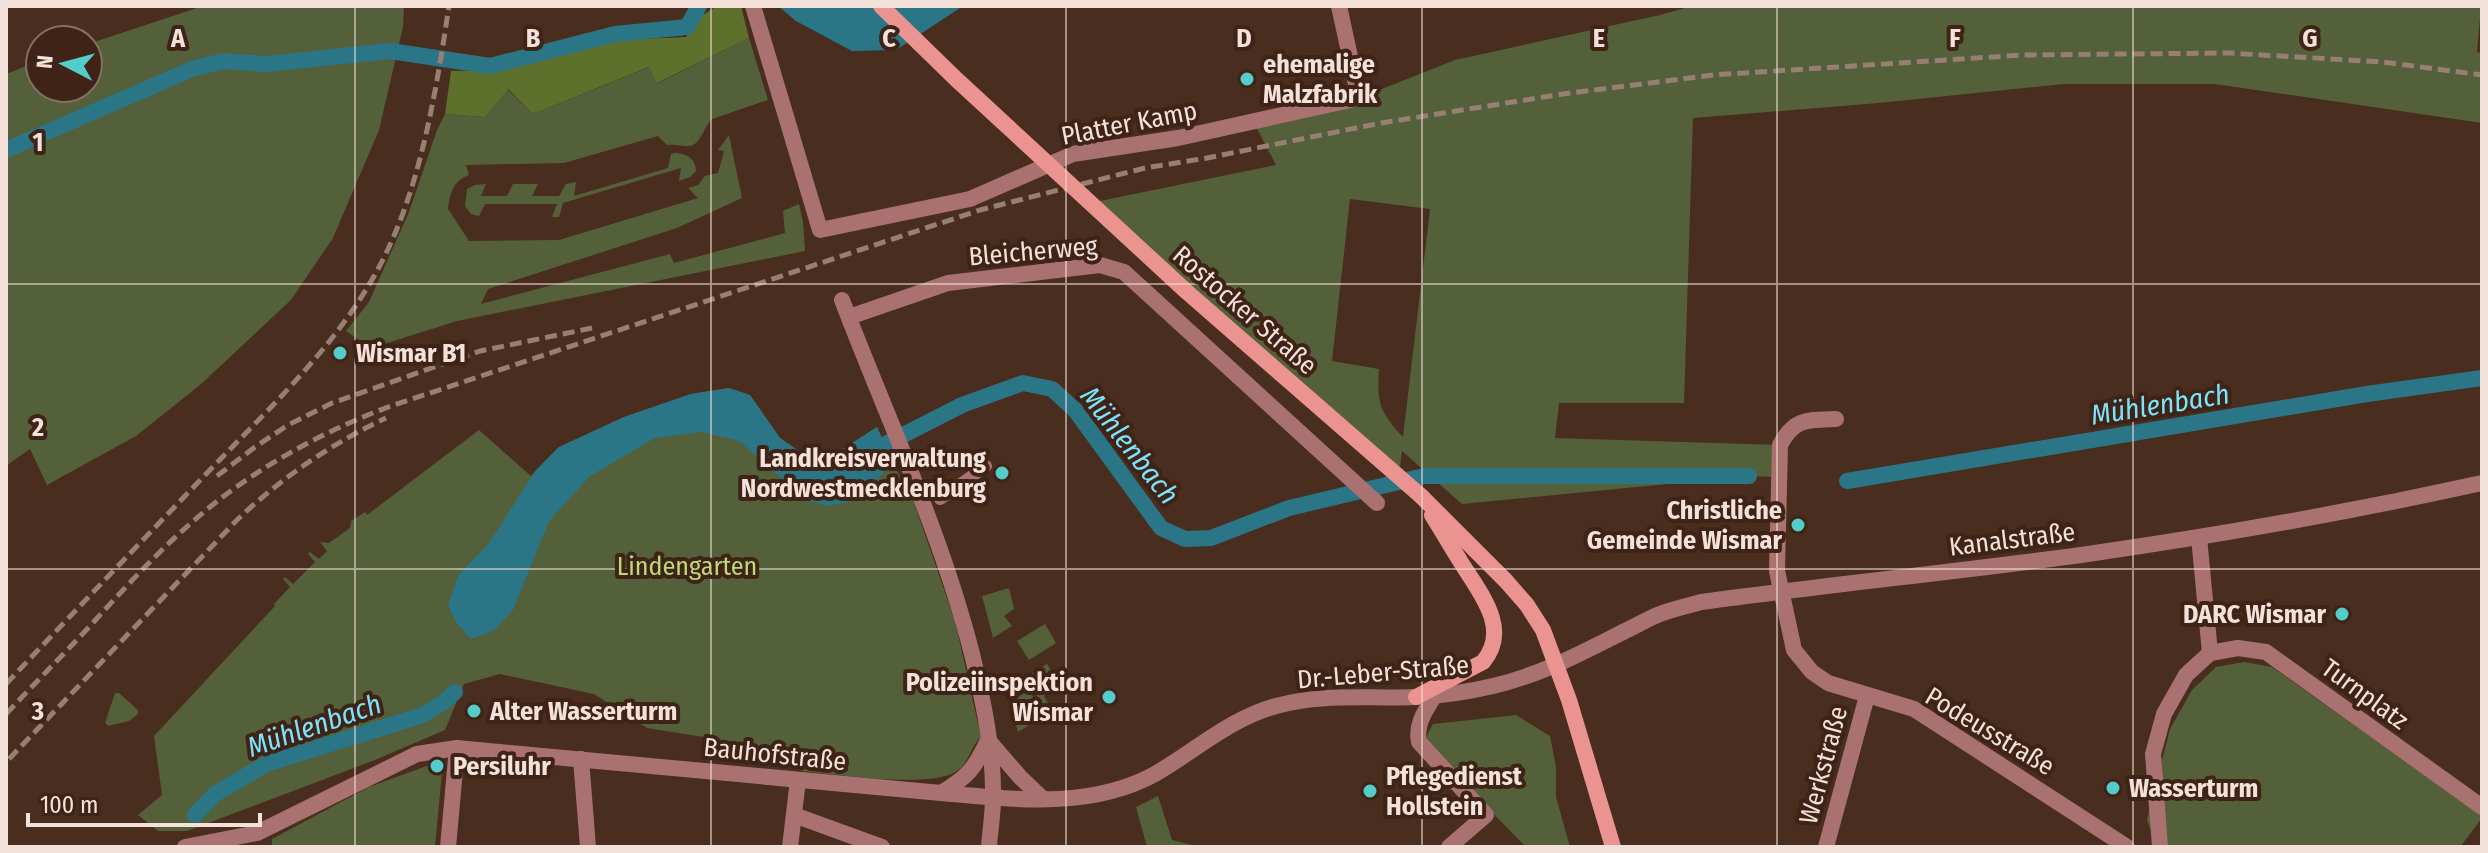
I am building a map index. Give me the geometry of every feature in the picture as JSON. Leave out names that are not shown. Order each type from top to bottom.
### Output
[{"type":"main road","name":"Rostocker Straße","points":[[881,6],[967,90],[1154,262],[1421,496],[1473,546],[1527,605],[1543,630],[1558,665]]},
{"type":"main road","points":[[1416,697],[1483,662],[1493,646],[1494,633],[1487,602],[1421,496]]},
{"type":"main road","points":[[1558,665],[1613,847]]},
{"type":"street","name":"Platter Kamp","points":[[753,6],[820,230],[970,199],[1073,154],[1178,138],[1359,98],[1339,6]]},
{"type":"street","name":"Bleicherweg","points":[[849,317],[948,283],[1100,265],[1124,272],[1377,503]]},
{"type":"street","points":[[842,300],[919,491],[958,604],[981,690],[988,740],[993,797],[989,847]]},
{"type":"street","name":"Podeusstraße","points":[[1836,419],[1811,419],[1795,425],[1780,445],[1777,571],[1794,650],[1812,672],[1828,683],[1914,709],[2127,847]]},
{"type":"street","points":[[940,499],[986,466]]},
{"type":"street","name":"Kanalstraße","points":[[1558,665],[1658,614],[1701,602],[2199,537],[2381,505],[2482,483]]},
{"type":"street","points":[[2160,847],[2153,754],[2164,714],[2186,675],[2210,653],[2199,537]]},
{"type":"street","name":"Turnplatz","points":[[2210,653],[2238,648],[2266,652],[2482,807]]},
{"type":"street","name":"Dr.-Leber-Straße","points":[[993,797],[1079,798],[1111,792],[1154,774],[1234,723],[1275,706],[1338,697],[1435,695],[1491,686],[1558,665]]},
{"type":"street","points":[[1435,695],[1422,716],[1419,742],[1486,815],[1449,847]]},
{"type":"street","name":"Werkstraße","points":[[1826,847],[1867,696]]},
{"type":"street","points":[[941,793],[960,781],[977,764],[988,740]]},
{"type":"street","points":[[988,740],[1042,798]]},
{"type":"street","points":[[448,847],[457,748]]},
{"type":"street","name":"Bauhofstraße","points":[[185,847],[257,833],[417,754],[457,748],[993,797]]},
{"type":"street","points":[[581,759],[588,847]]},
{"type":"street","points":[[790,847],[798,780]]},
{"type":"street","points":[[794,815],[882,847]]},
{"type":"green space","points":[[203,6],[404,6],[403,27],[379,130],[333,238],[291,300],[200,385],[136,436],[47,485],[30,449],[6,466],[6,74],[24,67],[24,104],[104,104],[104,39]]},
{"type":"green space","points":[[717,6],[741,6],[749,38],[657,83],[649,67],[533,114],[508,89],[485,117],[445,114],[451,71],[496,70],[618,40],[686,37],[700,17]]},
{"type":"green space","points":[[1692,6],[2481,6],[2477,52],[2482,53],[2482,123],[2215,84],[2064,84],[1693,118],[1684,403],[1559,403],[1555,438],[1780,445],[1778,477],[1749,476],[1462,504],[1402,451],[1399,476],[1090,203],[1276,165],[1253,121],[1359,98],[1455,60]],"holes":[[[1350,199],[1430,209],[1403,437],[1381,406],[1379,369],[1332,361]]]},
{"type":"green space","points":[[749,38],[768,100],[712,119],[696,143],[667,145],[658,136],[564,163],[466,165],[469,175],[453,188],[448,209],[469,241],[559,240],[698,198],[688,188],[698,185],[705,176],[718,173],[724,151],[718,150],[729,135],[742,198],[677,228],[488,289],[481,304],[670,254],[674,263],[785,233],[783,211],[799,204],[805,251],[457,321],[365,350],[358,339],[346,331],[369,302],[409,212],[445,114],[485,117],[507,89],[533,114],[650,67],[658,83]]},
{"type":"green space","points":[[671,154],[693,160],[696,171],[690,177],[679,181],[681,168],[563,203],[559,217],[552,217],[557,204],[485,204],[479,216],[471,214],[465,206],[467,189],[475,185],[486,184],[481,196],[507,196],[513,184],[538,184],[532,196],[559,196],[566,184],[576,182],[574,196],[668,168]]},
{"type":"green space","name":"Lindengarten","points":[[729,388],[750,395],[780,438],[803,454],[835,454],[877,427],[912,497],[955,621],[981,737],[961,768],[949,775],[909,780],[802,771],[790,751],[647,728],[594,694],[500,674],[464,684],[445,730],[375,760],[187,831],[158,831],[138,815],[162,795],[154,736],[275,606],[290,587],[283,579],[285,577],[293,584],[315,562],[308,554],[310,552],[319,559],[327,551],[320,542],[329,543],[350,528],[351,521],[365,512],[367,515],[479,430],[531,476],[559,447],[624,417],[691,394]]},
{"type":"green space","points":[[1009,588],[1014,609],[1004,616],[1012,626],[993,638],[982,596]]},
{"type":"green space","points":[[1045,624],[1056,643],[1029,660],[1017,641]]},
{"type":"green space","points":[[2244,662],[2272,667],[2482,818],[2460,847],[2157,847],[2147,820],[2170,729],[2192,690],[2216,667]]},
{"type":"green space","points":[[1047,664],[1060,685],[1044,696],[1052,711],[1047,714],[1026,677]]},
{"type":"green space","points":[[1009,687],[1017,698],[1029,690],[1044,716],[1018,732],[1006,688]]},
{"type":"green space","points":[[115,693],[138,710],[138,714],[129,721],[108,726],[105,723]]},
{"type":"green space","points":[[1516,715],[1550,736],[1556,767],[1556,797],[1570,847],[1526,847],[1426,745],[1433,724]]},
{"type":"green space","points":[[432,764],[442,772],[435,847],[272,846],[272,839],[369,787]]},
{"type":"green space","points":[[1158,796],[1172,840],[1201,847],[1147,847],[1136,807]]},
{"type":"water","points":[[778,6],[963,6],[896,50],[852,51],[796,21]]},
{"type":"water","points":[[729,388],[750,395],[780,438],[803,454],[835,454],[877,427],[893,464],[853,501],[826,506],[805,499],[739,441],[702,432],[655,438],[590,476],[549,521],[513,610],[493,631],[471,639],[456,622],[448,605],[458,576],[489,543],[536,470],[559,447],[624,417],[691,394]]},
{"type":"waterway","points":[[6,150],[192,69],[223,61],[266,64],[390,51],[490,66],[615,34],[687,27],[699,6]]},
{"type":"waterway","name":"Mühlenbach","points":[[1847,481],[2367,394],[2482,378]]},
{"type":"waterway","name":"Mühlenbach","points":[[866,454],[962,405],[1023,383],[1052,389],[1075,410],[1161,528],[1185,539],[1211,538],[1289,508],[1424,476],[1749,476]]},
{"type":"waterway","name":"Mühlenbach","points":[[195,815],[215,794],[266,764],[423,715],[455,692]]},
{"type":"railway","points":[[6,684],[283,394],[353,310],[389,247],[411,190],[434,98],[449,6]]},
{"type":"railway","points":[[6,714],[185,528],[240,485],[324,435],[391,406],[980,210],[1145,168],[1381,123],[1563,94],[1713,75],[2023,55],[2229,53],[2383,62],[2482,75]]},
{"type":"railway","points":[[217,476],[288,425],[332,403],[480,351],[592,328]]},
{"type":"railway","points":[[9,759],[237,520],[307,463],[386,418]]},
{"type":"place","name":"ehemalige Malzfabrik","points":[[1247,79]]},
{"type":"place","name":"Wismar B1","points":[[340,353]]},
{"type":"place","name":"Landkreisverwaltung Nordwestmecklenburg","points":[[1002,473]]},
{"type":"place","name":"Christliche Gemeinde Wismar","points":[[1798,525]]},
{"type":"place","name":"DARC Wismar","points":[[2342,614]]},
{"type":"place","name":"Polizeiinspektion Wismar","points":[[1109,697]]},
{"type":"place","name":"Alter Wasserturm","points":[[474,711]]},
{"type":"place","name":"Persiluhr","points":[[437,766]]},
{"type":"place","name":"Wasserturm","points":[[2113,788]]},
{"type":"place","name":"Pflegedienst Hollstein","points":[[1370,791]]}]
